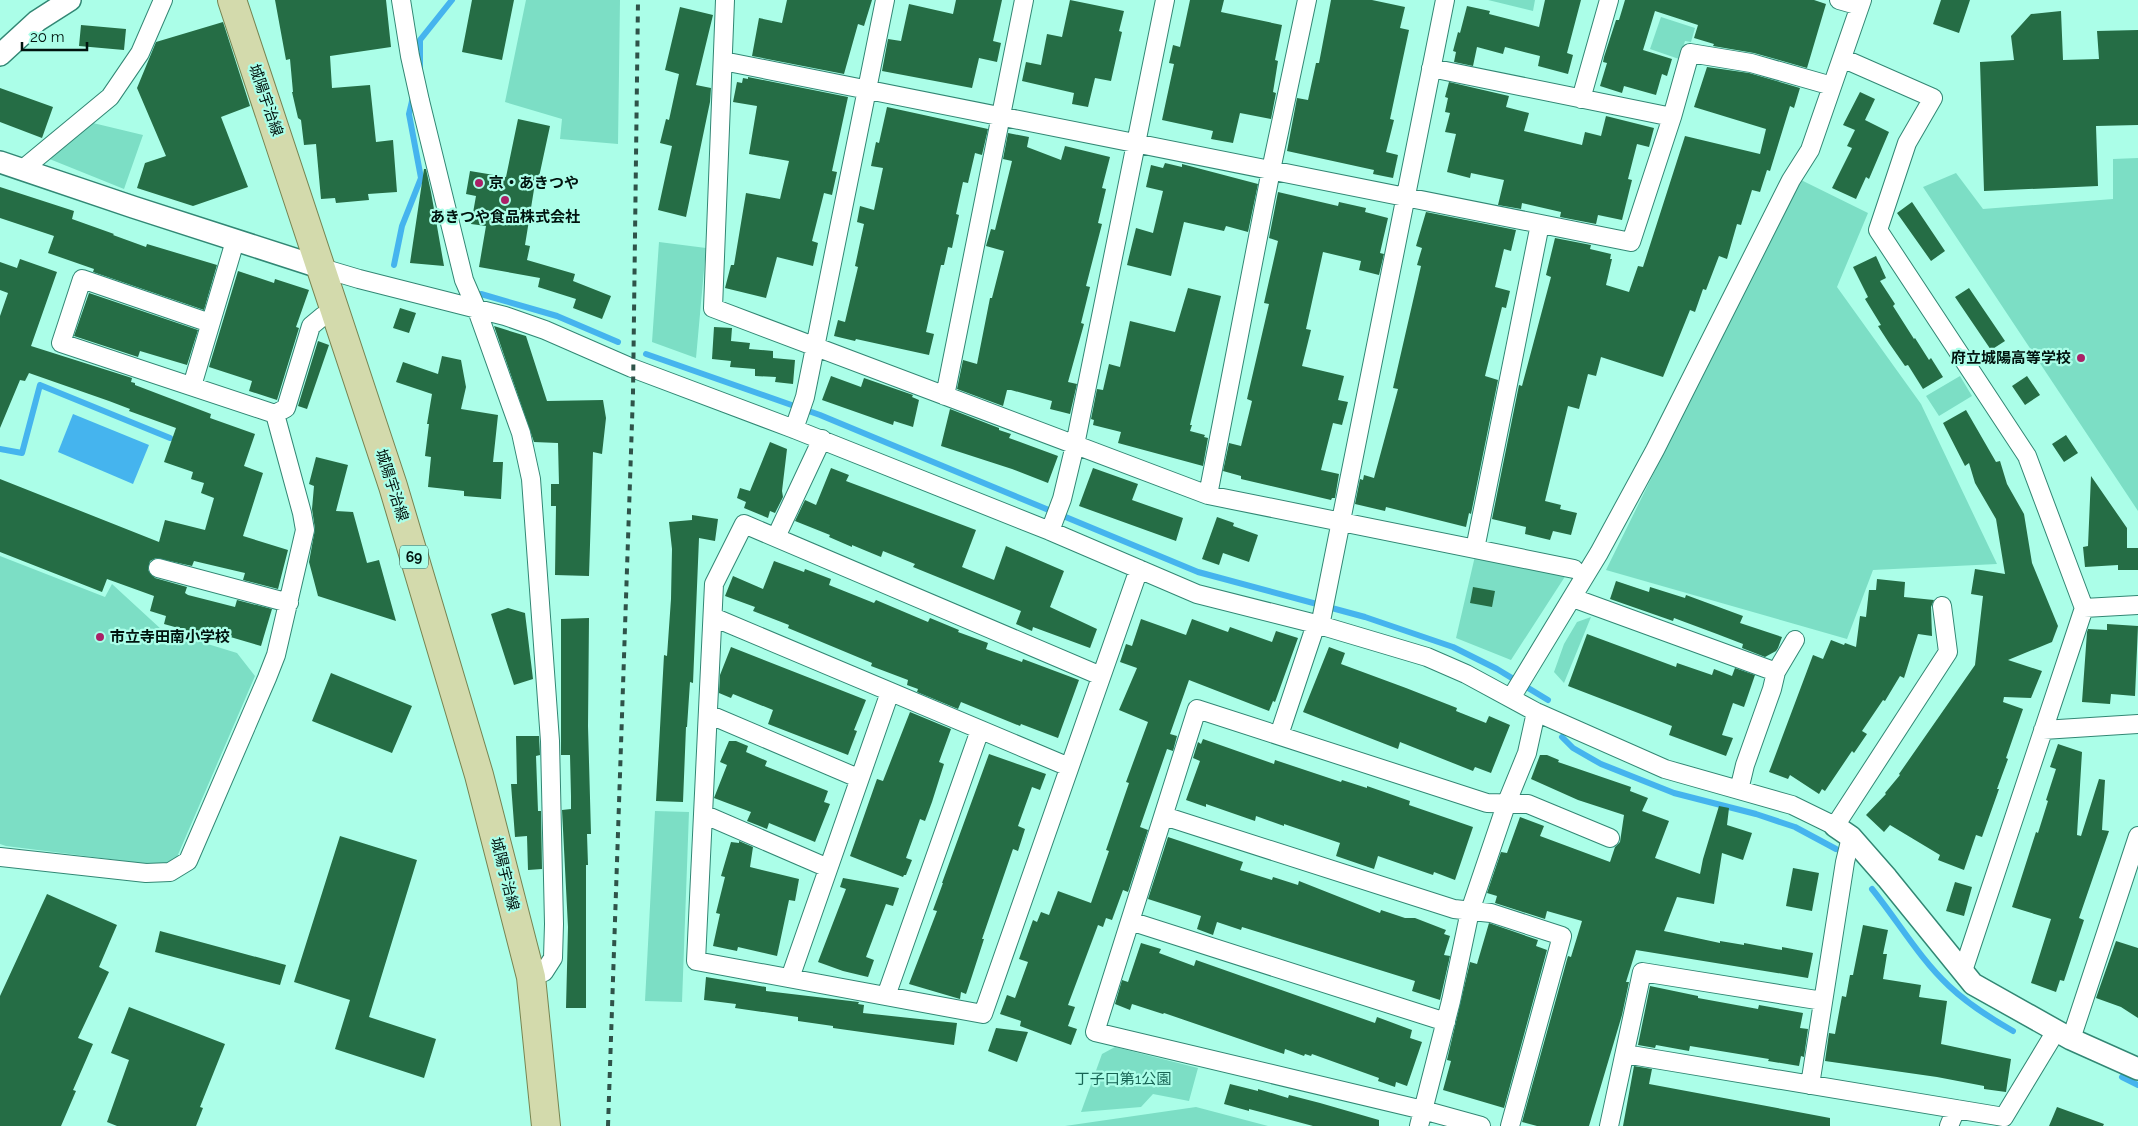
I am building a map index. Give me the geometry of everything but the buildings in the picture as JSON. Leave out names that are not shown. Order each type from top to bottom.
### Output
[{"type":"main road","name":"城陽宇治線","points":[[232,0],[336,311],[440,642],[479,775],[531,977],[546,1126]]},
{"type":"street","points":[[0,55],[37,21],[70,0]]},
{"type":"street","points":[[22,169],[110,97],[140,53],[163,0]]},
{"type":"street","points":[[401,0],[410,56],[420,101],[464,280],[478,310],[521,433],[531,479],[550,741],[554,924],[552,958],[544,972],[531,977]]},
{"type":"street","points":[[725,0],[713,308],[1208,496],[1574,569]]},
{"type":"street","points":[[797,421],[805,396],[885,0]]},
{"type":"street","points":[[945,396],[1024,0]]},
{"type":"street","points":[[1052,526],[1062,499],[1074,445],[1164,0]]},
{"type":"street","points":[[1208,496],[1272,170],[1308,0]]},
{"type":"street","points":[[1279,735],[1327,595],[1445,0]]},
{"type":"street","points":[[1581,99],[1609,0]]},
{"type":"street","points":[[1513,694],[1572,598],[1655,450],[1791,180],[1810,150],[1861,3],[1839,0]]},
{"type":"street","points":[[723,61],[1631,242],[1672,117],[1690,53],[1751,63],[1832,86]]},
{"type":"street","points":[[1842,58],[1933,98],[1906,144],[1878,230],[2027,456],[2084,608],[1963,971]]},
{"type":"street","points":[[1431,68],[1672,117]]},
{"type":"street","points":[[0,162],[322,268],[505,316],[545,330],[632,368],[797,421],[822,439],[1052,526],[1139,569],[1197,594],[1319,622],[1427,657],[1513,694],[1536,712],[1665,769],[1792,805],[1843,831],[1973,984],[2063,1035],[2138,1069]]},
{"type":"street","points":[[1475,549],[1540,224]]},
{"type":"street","points":[[192,386],[235,240]]},
{"type":"street","points":[[210,323],[82,279],[61,343],[275,414],[286,408],[312,326],[323,316],[336,311]]},
{"type":"street","points":[[0,857],[146,873],[170,872],[188,861],[276,655],[305,530],[275,414]]},
{"type":"street","points":[[776,537],[822,439]]},
{"type":"street","points":[[1101,676],[744,524],[714,584],[696,961],[983,1014],[1139,569]]},
{"type":"street","points":[[158,568],[289,603]]},
{"type":"street","points":[[1572,598],[1776,672]]},
{"type":"street","points":[[2084,608],[2138,605]]},
{"type":"street","points":[[1810,1085],[1845,862],[1843,831],[1948,652],[1942,606]]},
{"type":"street","points":[[713,617],[1070,767]]},
{"type":"street","points":[[1739,790],[1745,765],[1772,689],[1776,672],[1795,640]]},
{"type":"street","points":[[790,978],[858,778],[890,692]]},
{"type":"street","points":[[1481,1126],[1421,1118],[1095,1032],[1197,709],[1488,803],[1528,804],[1610,838]]},
{"type":"street","points":[[1421,1118],[1446,1022],[1470,911],[1507,802],[1527,753],[1536,712]]},
{"type":"street","points":[[708,714],[858,778]]},
{"type":"street","points":[[2044,730],[2138,724]]},
{"type":"street","points":[[886,996],[980,730]]},
{"type":"street","points":[[703,814],[828,868]]},
{"type":"street","points":[[1164,816],[1454,909],[1491,913],[1562,936],[1510,1126]]},
{"type":"street","points":[[1625,1054],[2004,1117],[2063,1035],[2138,836]]},
{"type":"street","points":[[1130,922],[1446,1022]]},
{"type":"street","points":[[1609,1126],[1642,972],[1823,1001]]},
{"type":"street","points":[[1949,1126],[1956,1109]]},
{"type":"green space","points":[[526,0],[620,0],[618,144],[560,139],[562,119],[505,102]]},
{"type":"green space","points":[[1488,0],[1535,0],[1533,11]]},
{"type":"green space","points":[[1661,17],[1695,28],[1691,42],[1685,41],[1679,59],[1650,49]]},
{"type":"green space","points":[[93,123],[143,135],[124,189],[47,158]]},
{"type":"green space","points":[[2138,158],[2138,511],[1923,187],[1956,173],[1983,209],[2113,199],[2113,159]]},
{"type":"green space","points":[[1799,179],[1868,213],[1837,287],[1921,404],[1997,564],[1873,570],[1847,639],[1606,570]]},
{"type":"green space","points":[[659,242],[706,248],[696,358],[652,342]]},
{"type":"green space","points":[[1960,376],[1972,396],[1939,416],[1926,396]]},
{"type":"green space","name":"市立寺田南小学校","points":[[0,556],[105,597],[112,584],[162,630],[237,653],[255,676],[177,857],[167,863],[148,864],[0,844]]},
{"type":"green space","points":[[1475,556],[1566,575],[1511,660],[1456,638]]},
{"type":"green space","points":[[1591,617],[1564,683],[1554,672],[1564,644],[1577,622]]},
{"type":"green space","points":[[655,811],[689,812],[682,1002],[645,1001]]},
{"type":"green space","name":"丁子口第1公園","points":[[1115,1047],[1198,1068],[1189,1101],[1153,1094],[1141,1107],[1081,1112],[1102,1054]]},
{"type":"green space","points":[[1196,1107],[1268,1126],[1065,1126]]},
{"type":"water","points":[[73,414],[149,445],[133,484],[58,452]]},
{"type":"waterway","points":[[420,68],[420,40],[452,0]]},
{"type":"waterway","points":[[394,265],[402,226],[421,178],[409,114],[413,97]]},
{"type":"waterway","points":[[481,294],[557,316],[618,342]]},
{"type":"waterway","points":[[646,354],[820,415],[1198,572],[1365,617],[1453,647],[1497,669],[1548,700]]},
{"type":"waterway","points":[[0,449],[22,453],[40,385],[170,438]]},
{"type":"waterway","points":[[1562,737],[1573,748],[1601,764],[1674,793],[1756,814],[1795,827],[1836,849]]},
{"type":"waterway","points":[[1872,889],[1938,975],[1956,993],[1972,1005],[2013,1031]]},
{"type":"waterway","points":[[2122,1077],[2138,1085]]},
{"type":"railway","points":[[608,1126],[633,393],[638,0]]},
{"type":"place","name":"京・あきつや","points":[[479,183]]},
{"type":"place","name":"あきつや食品株式会社","points":[[505,200]]},
{"type":"place","name":"府立城陽高等学校","points":[[2081,358]]},
{"type":"place","name":"市立寺田南小学校","points":[[100,637]]}]
